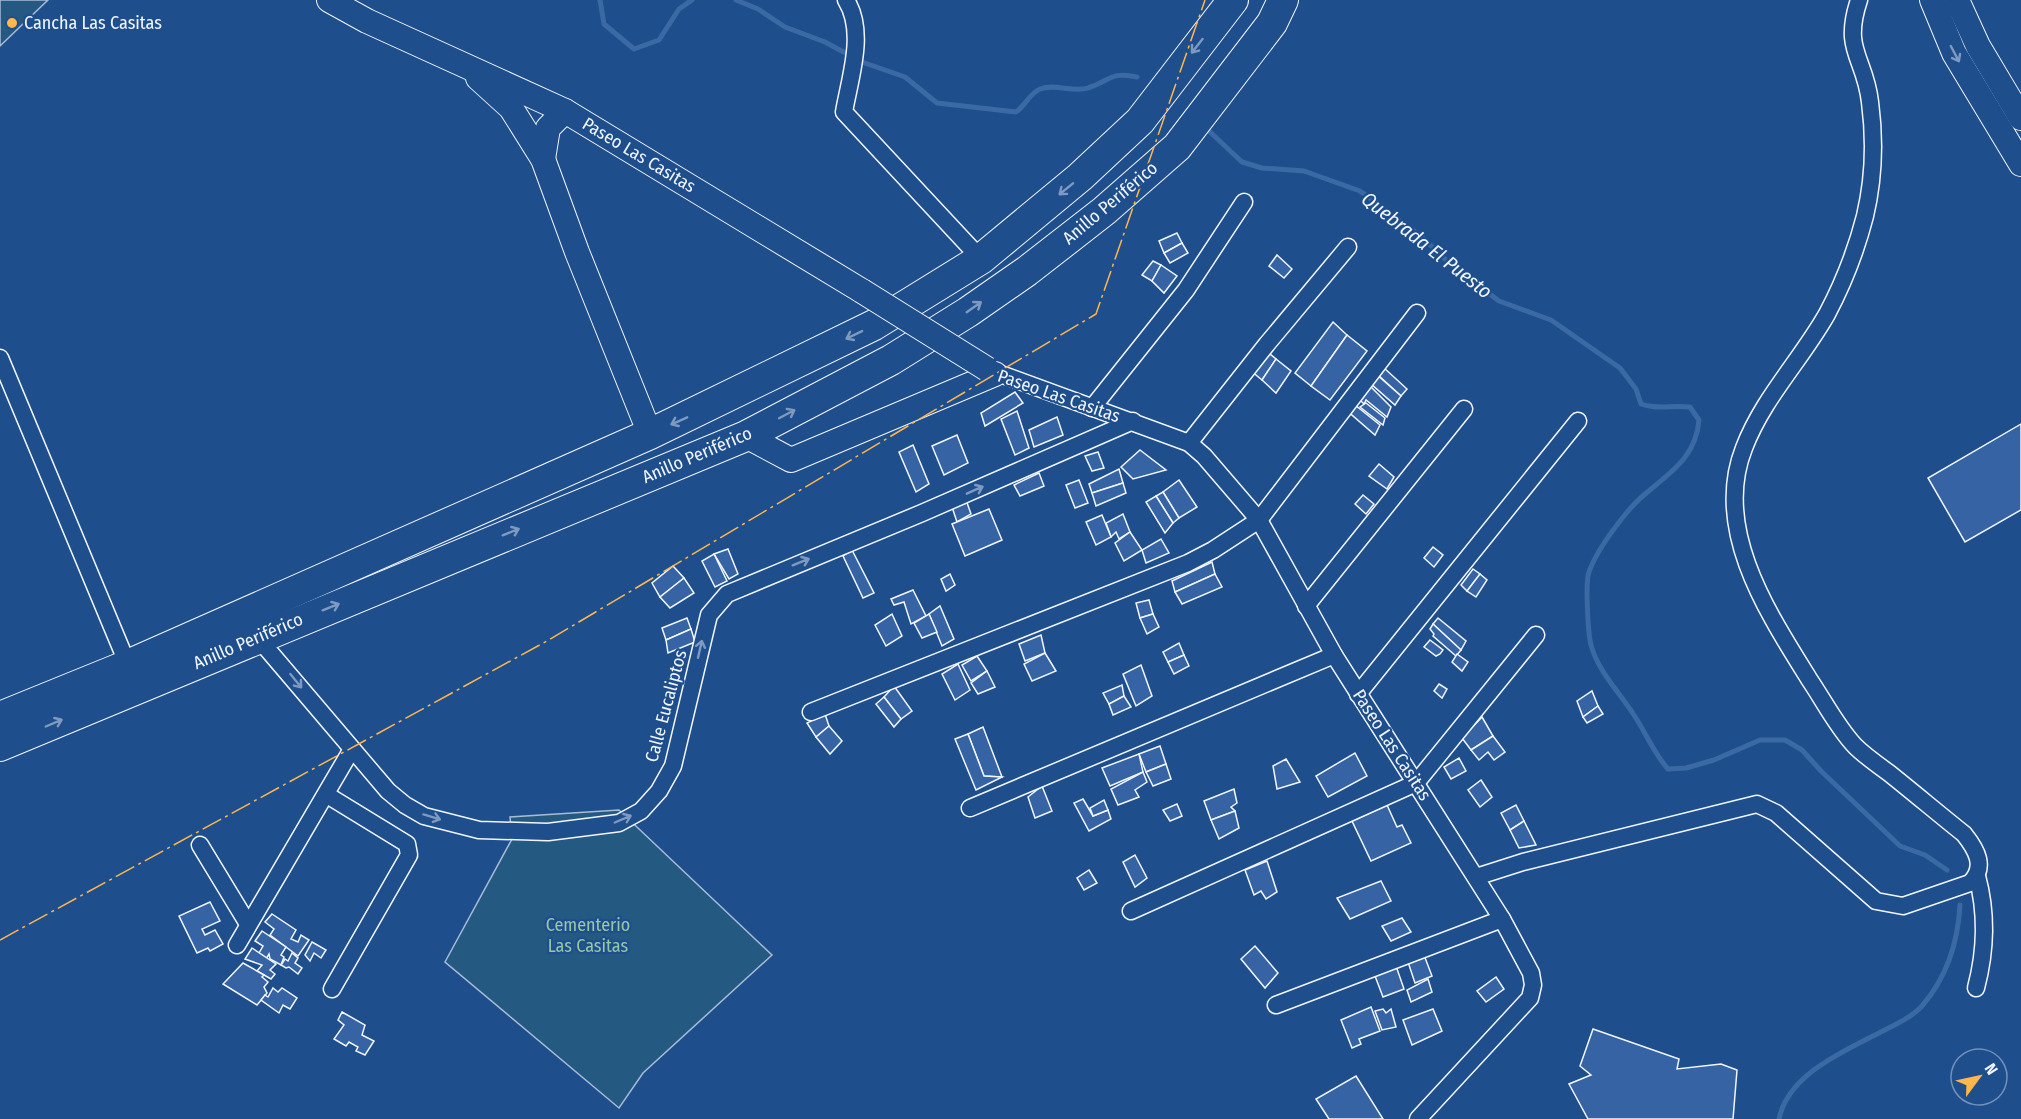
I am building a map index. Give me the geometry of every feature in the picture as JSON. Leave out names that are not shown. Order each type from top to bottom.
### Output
[{"type":"highway","name":"Anillo Periférico","points":[[0,717],[128,665],[650,434],[874,326],[981,259],[1080,177],[1140,121],[1233,0]]},
{"type":"highway","name":"Anillo Periférico","points":[[0,746],[746,436],[891,360],[968,312],[1104,211],[1178,147],[1272,23],[1283,0]]},
{"type":"street","name":"Paseo Las Casitas","points":[[329,0],[367,21],[565,111],[991,372],[1189,443],[1204,456],[1259,520],[1334,655],[1476,877],[1531,973],[1533,985],[1530,998],[1418,1119]]},
{"type":"street","points":[[846,0],[854,14],[856,30],[844,112],[981,259]]},
{"type":"street","points":[[1859,0],[1853,18],[1851,39],[1870,99],[1874,165],[1870,197],[1854,258],[1826,315],[1761,413],[1744,448],[1736,472],[1733,496],[1742,544],[1757,593],[1831,712],[1856,747],[1964,834],[1975,848],[1980,862],[1977,876],[1983,899],[1984,934],[1976,988]]},
{"type":"street","points":[[1932,0],[1954,53],[2021,164]]},
{"type":"street","points":[[1958,0],[1978,46],[2021,118]]},
{"type":"street","points":[[461,62],[511,108],[543,159],[577,252],[650,434]]},
{"type":"street","points":[[543,159],[548,128],[565,111]]},
{"type":"street","points":[[1092,408],[1186,290],[1244,202]]},
{"type":"street","points":[[1189,443],[1348,247]]},
{"type":"street","points":[[811,712],[1188,563],[1213,550],[1259,520],[1417,313]]},
{"type":"street","points":[[0,358],[128,665]]},
{"type":"street","points":[[746,436],[791,460],[991,372]]},
{"type":"street","points":[[1306,606],[1464,409]]},
{"type":"street","name":"Calle Eucaliptos","points":[[258,637],[388,791],[424,816],[479,830],[548,832],[619,823],[641,811],[659,791],[673,766],[709,615],[727,594],[746,584],[922,513],[1132,421]]},
{"type":"street","points":[[1358,694],[1578,421]]},
{"type":"street","points":[[1131,911],[1416,783],[1536,635]]},
{"type":"street","points":[[970,808],[1334,655]]},
{"type":"street","points":[[237,945],[327,795],[335,774],[352,749]]},
{"type":"street","points":[[327,795],[407,844],[409,849],[409,855],[332,989]]},
{"type":"street","points":[[1476,877],[1523,862],[1757,804],[1776,813],[1876,901],[1903,906],[1970,883],[1977,876]]},
{"type":"street","points":[[200,845],[248,924]]},
{"type":"street","points":[[1276,1005],[1502,919]]},
{"type":"green space","name":"Cancha Las Casitas","points":[[0,0],[48,0],[0,46]]},
{"type":"green space","name":"Cementerio Las Casitas","points":[[619,810],[772,955],[643,1073],[619,1108],[445,962],[512,839],[510,817]]},
{"type":"building","points":[[1177,233],[1182,243],[1164,253],[1159,241]]},
{"type":"building","points":[[1182,243],[1188,253],[1170,263],[1164,253]]},
{"type":"building","points":[[1277,255],[1292,269],[1284,278],[1269,266]]},
{"type":"building","points":[[1153,261],[1161,265],[1152,281],[1142,275]]},
{"type":"building","points":[[1161,265],[1177,276],[1164,293],[1152,281]]},
{"type":"building","points":[[1333,322],[1347,335],[1311,386],[1295,373]]},
{"type":"building","points":[[1347,335],[1367,351],[1330,400],[1311,386]]},
{"type":"building","points":[[1264,349],[1276,359],[1262,380],[1250,370]]},
{"type":"building","points":[[1276,359],[1291,371],[1276,393],[1262,380]]},
{"type":"building","points":[[1383,367],[1407,389],[1401,396],[1377,374]]},
{"type":"building","points":[[1376,374],[1401,396],[1395,405],[1370,383]]},
{"type":"building","points":[[1368,384],[1391,407],[1387,417],[1366,400],[1364,404],[1357,397]]},
{"type":"building","points":[[1015,392],[1023,403],[985,426],[981,413]]},
{"type":"building","points":[[1350,401],[1380,425],[1375,435],[1345,409]]},
{"type":"building","points":[[1366,403],[1385,418],[1383,425],[1360,407]]},
{"type":"building","points":[[1017,411],[1029,448],[1015,455],[1001,419]]},
{"type":"building","points":[[1057,417],[1063,435],[1034,447],[1029,430]]},
{"type":"building","points":[[2021,424],[2021,510],[1965,542],[1928,478]]},
{"type":"building","points":[[957,435],[968,463],[944,475],[932,446]]},
{"type":"building","points":[[913,445],[929,484],[916,492],[899,452]]},
{"type":"building","points":[[1140,450],[1166,470],[1133,479],[1121,467]]},
{"type":"building","points":[[1098,452],[1104,468],[1092,471],[1085,456]]},
{"type":"building","points":[[1379,464],[1394,477],[1387,489],[1369,476]]},
{"type":"building","points":[[1119,469],[1123,483],[1092,493],[1089,484]]},
{"type":"building","points":[[1039,473],[1044,486],[1020,496],[1014,485]]},
{"type":"building","points":[[1079,480],[1088,503],[1075,508],[1066,485]]},
{"type":"building","points":[[1179,480],[1197,507],[1179,518],[1163,492]]},
{"type":"building","points":[[1123,483],[1126,493],[1096,506],[1092,493]]},
{"type":"building","points":[[1163,492],[1179,518],[1173,523],[1156,496]]},
{"type":"building","points":[[1363,495],[1374,504],[1366,514],[1355,504]]},
{"type":"building","points":[[1156,496],[1173,523],[1165,533],[1146,502]]},
{"type":"building","points":[[965,497],[971,514],[957,522],[951,504]]},
{"type":"building","points":[[989,509],[1002,540],[965,556],[952,524]]},
{"type":"building","points":[[1123,514],[1130,532],[1119,539],[1116,532],[1111,537],[1106,523]]},
{"type":"building","points":[[1102,515],[1111,537],[1096,545],[1086,522]]},
{"type":"building","points":[[1130,532],[1142,550],[1124,561],[1115,543]]},
{"type":"building","points":[[1161,539],[1169,553],[1146,563],[1142,550]]},
{"type":"building","points":[[1433,547],[1443,555],[1434,567],[1424,558]]},
{"type":"building","points":[[728,549],[738,574],[729,579],[714,554]]},
{"type":"building","points":[[852,550],[874,593],[863,598],[843,556]]},
{"type":"building","points":[[714,554],[727,581],[715,587],[702,561]]},
{"type":"building","points":[[1212,562],[1215,574],[1175,592],[1172,581]]},
{"type":"building","points":[[673,566],[684,578],[660,597],[652,583]]},
{"type":"building","points":[[1473,569],[1480,574],[1467,591],[1461,585]]},
{"type":"building","points":[[950,574],[955,585],[946,591],[941,579]]},
{"type":"building","points":[[1215,574],[1222,587],[1182,604],[1175,592]]},
{"type":"building","points":[[1480,574],[1487,580],[1476,597],[1467,591]]},
{"type":"building","points":[[684,578],[694,593],[670,608],[660,597]]},
{"type":"building","points":[[913,590],[926,616],[911,624],[904,602],[894,605],[891,599]]},
{"type":"building","points":[[1149,600],[1153,614],[1140,618],[1136,603]]},
{"type":"building","points":[[940,606],[954,639],[942,646],[929,614]]},
{"type":"building","points":[[892,614],[902,636],[886,646],[875,625]]},
{"type":"building","points":[[929,614],[937,632],[922,638],[914,623]]},
{"type":"building","points":[[1153,614],[1159,627],[1147,634],[1140,618]]},
{"type":"building","points":[[687,618],[691,629],[666,640],[662,628]]},
{"type":"building","points":[[1438,618],[1466,641],[1461,650],[1433,624]]},
{"type":"building","points":[[1433,624],[1461,650],[1456,656],[1433,636],[1430,629]]},
{"type":"building","points":[[691,629],[695,642],[668,653],[666,640]]},
{"type":"building","points":[[1041,635],[1045,653],[1025,661],[1019,644]]},
{"type":"building","points":[[1430,640],[1443,650],[1440,654],[1436,656],[1424,647]]},
{"type":"building","points":[[1179,643],[1184,655],[1168,662],[1163,652]]},
{"type":"building","points":[[1045,653],[1056,671],[1032,681],[1024,664]]},
{"type":"building","points":[[1457,654],[1468,662],[1462,671],[1452,662]]},
{"type":"building","points":[[1184,655],[1189,666],[1174,674],[1168,662]]},
{"type":"building","points":[[977,656],[987,671],[971,681],[962,665]]},
{"type":"building","points":[[958,664],[970,690],[955,700],[942,674]]},
{"type":"building","points":[[1141,665],[1152,696],[1136,706],[1123,674]]},
{"type":"building","points":[[987,671],[995,687],[978,694],[971,683]]},
{"type":"building","points":[[1439,684],[1447,689],[1442,698],[1434,691]]},
{"type":"building","points":[[1122,685],[1124,696],[1109,704],[1103,693]]},
{"type":"building","points":[[894,686],[912,711],[901,719],[884,697]]},
{"type":"building","points":[[1592,691],[1598,706],[1583,717],[1577,701]]},
{"type":"building","points":[[1124,696],[1131,707],[1113,715],[1109,704]]},
{"type":"building","points":[[884,697],[901,719],[894,727],[876,704]]},
{"type":"building","points":[[1598,706],[1603,714],[1587,723],[1583,717]]},
{"type":"building","points":[[825,714],[829,726],[816,737],[807,723]]},
{"type":"building","points":[[1482,717],[1493,736],[1471,750],[1462,738]]},
{"type":"building","points":[[829,726],[842,741],[830,754],[816,737]]},
{"type":"building","points":[[983,727],[1002,777],[984,776],[968,734]]},
{"type":"building","points":[[968,734],[984,776],[1002,777],[976,790],[955,739]]},
{"type":"building","points":[[1493,736],[1505,752],[1494,760],[1488,752],[1479,760],[1471,750]]},
{"type":"building","points":[[1160,746],[1166,764],[1146,772],[1139,754]]},
{"type":"building","points":[[1355,753],[1367,776],[1328,797],[1316,776]]},
{"type":"building","points":[[1139,754],[1143,772],[1110,786],[1102,768]]},
{"type":"building","points":[[1459,758],[1466,771],[1451,779],[1444,767]]},
{"type":"building","points":[[1286,759],[1300,782],[1277,789],[1273,766]]},
{"type":"building","points":[[1166,764],[1171,779],[1153,786],[1146,772]]},
{"type":"building","points":[[1143,772],[1147,782],[1135,790],[1139,797],[1118,805],[1111,789]]},
{"type":"building","points":[[1481,780],[1492,797],[1480,807],[1468,790]]},
{"type":"building","points":[[1042,786],[1052,811],[1035,818],[1028,797]]},
{"type":"building","points":[[1234,789],[1237,803],[1231,807],[1235,811],[1211,820],[1204,801]]},
{"type":"building","points":[[1083,799],[1093,816],[1108,810],[1111,819],[1089,831],[1074,803]]},
{"type":"building","points":[[1104,800],[1108,810],[1093,816],[1090,808]]},
{"type":"building","points":[[1177,804],[1182,816],[1170,821],[1163,810]]},
{"type":"building","points":[[1387,805],[1397,827],[1402,825],[1411,843],[1371,861],[1352,821]]},
{"type":"building","points":[[1516,805],[1524,821],[1510,830],[1501,813]]},
{"type":"building","points":[[1235,811],[1239,828],[1219,839],[1211,820]]},
{"type":"building","points":[[1524,821],[1536,845],[1519,848],[1510,830]]},
{"type":"building","points":[[1135,855],[1147,878],[1135,887],[1123,862]]},
{"type":"building","points":[[1267,861],[1277,892],[1266,899],[1261,891],[1254,895],[1245,870]]},
{"type":"building","points":[[1089,870],[1097,883],[1084,890],[1077,878]]},
{"type":"building","points":[[1381,881],[1391,901],[1350,919],[1337,898]]},
{"type":"building","points":[[210,902],[220,921],[202,929],[205,935],[215,930],[223,944],[210,951],[208,948],[197,953],[179,916]]},
{"type":"building","points":[[272,914],[296,930],[291,939],[298,942],[301,935],[309,940],[298,956],[270,935],[274,929],[265,922]]},
{"type":"building","points":[[1402,918],[1411,932],[1391,941],[1382,926]]},
{"type":"building","points":[[262,931],[286,947],[281,955],[284,957],[281,965],[270,959],[269,954],[266,959],[259,953],[263,946],[255,941]]},
{"type":"building","points":[[312,942],[326,950],[321,958],[314,953],[310,961],[305,955]]},
{"type":"building","points":[[1255,946],[1278,973],[1265,988],[1241,959]]},
{"type":"building","points":[[252,948],[276,964],[270,970],[275,974],[271,979],[257,971],[262,965],[245,959]]},
{"type":"building","points":[[292,953],[298,958],[295,963],[302,968],[298,974],[289,967],[281,965],[285,959],[288,961]]},
{"type":"building","points":[[1424,955],[1432,976],[1415,983],[1408,962]]},
{"type":"building","points":[[243,963],[264,975],[262,977],[268,982],[264,987],[267,993],[257,1005],[223,984]]},
{"type":"building","points":[[1396,966],[1404,989],[1383,997],[1375,976]]},
{"type":"building","points":[[1496,977],[1504,989],[1486,1002],[1477,991]]},
{"type":"building","points":[[1428,979],[1432,992],[1411,1002],[1407,990]]},
{"type":"building","points":[[273,988],[278,992],[282,988],[297,998],[290,1009],[283,1005],[279,1013],[261,1000],[265,995],[268,997]]},
{"type":"building","points":[[1371,1007],[1380,1031],[1359,1039],[1361,1044],[1352,1048],[1341,1020]]},
{"type":"building","points":[[1383,1009],[1386,1013],[1391,1009],[1396,1027],[1382,1030],[1375,1011]]},
{"type":"building","points":[[1433,1009],[1442,1031],[1412,1045],[1403,1020]]},
{"type":"building","points":[[342,1012],[365,1025],[362,1035],[374,1041],[365,1055],[356,1051],[358,1047],[349,1042],[346,1046],[334,1039],[344,1025],[338,1020]]},
{"type":"building","points":[[1593,1029],[1679,1059],[1677,1069],[1721,1064],[1737,1070],[1733,1119],[1588,1119],[1569,1084],[1591,1075],[1580,1066]]},
{"type":"building","points":[[1356,1076],[1383,1119],[1329,1119],[1316,1099]]},
{"type":"waterway","name":"Quebrada El Puesto","points":[[600,0],[604,24],[634,49],[659,40],[679,9],[692,0]]},
{"type":"waterway","name":"Quebrada El Puesto","points":[[736,0],[758,9],[785,27],[825,42],[862,62],[905,77],[937,103],[1016,112],[1033,93],[1046,87],[1082,89],[1115,76],[1137,77]]},
{"type":"waterway","name":"Quebrada El Puesto","points":[[1208,130],[1242,162],[1262,168],[1304,171],[1360,191],[1422,237],[1448,262],[1499,301],[1551,320],[1620,368],[1636,389],[1641,404],[1653,407],[1690,407],[1699,420],[1697,433],[1687,454],[1681,463],[1637,501],[1621,520],[1598,552],[1589,572],[1587,596],[1589,630],[1594,655],[1668,769],[1686,768],[1714,760],[1760,740],[1785,740],[1802,750],[1900,846],[1925,855],[1947,870]]},
{"type":"waterway","name":"Quebrada El Puesto","points":[[1779,1119],[1784,1103],[1805,1077],[1833,1057],[1902,1021],[1922,1006],[1931,995],[1950,958],[1957,932],[1960,905]]},
{"type":"power","points":[[0,940],[547,641],[1096,314],[1205,0]]},
{"type":"place","name":"Cancha Las Casitas","points":[[12,23]]}]
